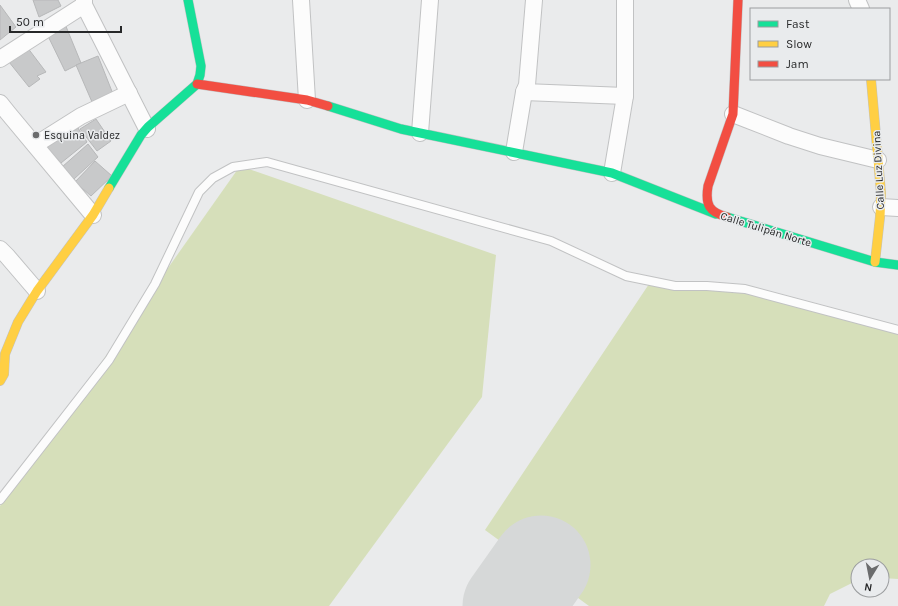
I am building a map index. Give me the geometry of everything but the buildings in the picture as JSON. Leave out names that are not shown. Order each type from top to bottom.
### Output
[{"type":"street","points":[[0,381],[4,374],[2,363],[18,322],[37,292],[93,215],[141,135],[200,80],[201,66],[188,0]]},
{"type":"street","points":[[301,0],[307,100]]},
{"type":"street","points":[[420,133],[430,0]]},
{"type":"street","points":[[514,152],[524,92],[527,85],[534,0]]},
{"type":"street","points":[[612,173],[625,96],[625,0]]},
{"type":"street","name":"Calle Tulipán Norte","points":[[738,0],[732,114],[708,186],[706,195],[707,205],[716,214],[875,262],[898,265]]},
{"type":"street","points":[[0,59],[84,2],[147,129]]},
{"type":"street","name":"Calle Luz Divina","points":[[871,80],[881,193],[881,207],[875,262]]},
{"type":"street","points":[[197,84],[307,100],[420,133],[612,173],[716,214]]},
{"type":"street","points":[[524,92],[625,96]]},
{"type":"street","points":[[34,145],[81,116],[129,93]]},
{"type":"street","points":[[3,112],[34,145],[93,215]]},
{"type":"street","points":[[732,114],[820,146],[878,160]]},
{"type":"street","points":[[881,207],[898,208]]},
{"type":"street","points":[[0,249],[37,292]]},
{"type":"lane","points":[[0,500],[109,360],[155,284],[199,192],[213,178],[233,167],[268,162],[551,241],[626,276],[675,286],[708,286],[745,289],[898,330]]},
{"type":"green space","points":[[240,166],[496,255],[482,397],[329,606],[0,606],[0,506]]},
{"type":"green space","points":[[651,281],[745,289],[898,330],[898,579],[890,578],[890,558],[850,558],[850,584],[830,594],[824,606],[589,606],[485,530]]},
{"type":"runway","points":[[512,606],[541,565]]},
{"type":"traffic: fast","points":[[109,188],[141,135],[148,127],[197,84],[201,66],[188,0]]},
{"type":"traffic: fast","points":[[328,106],[401,129],[612,173],[716,214]]},
{"type":"traffic: fast","points":[[727,217],[875,262],[898,265]]},
{"type":"traffic: slow","points":[[871,80],[881,193],[875,262]]},
{"type":"traffic: slow","points":[[0,381],[4,374],[5,354],[18,322],[37,291],[93,215],[109,188]]},
{"type":"traffic: jam","points":[[727,217],[712,210],[708,203],[707,193],[708,186],[733,114],[738,0]]},
{"type":"traffic: jam","points":[[197,84],[307,100],[328,106]]},
{"type":"place","name":"Esquina Valdez","points":[[36,135]]}]
